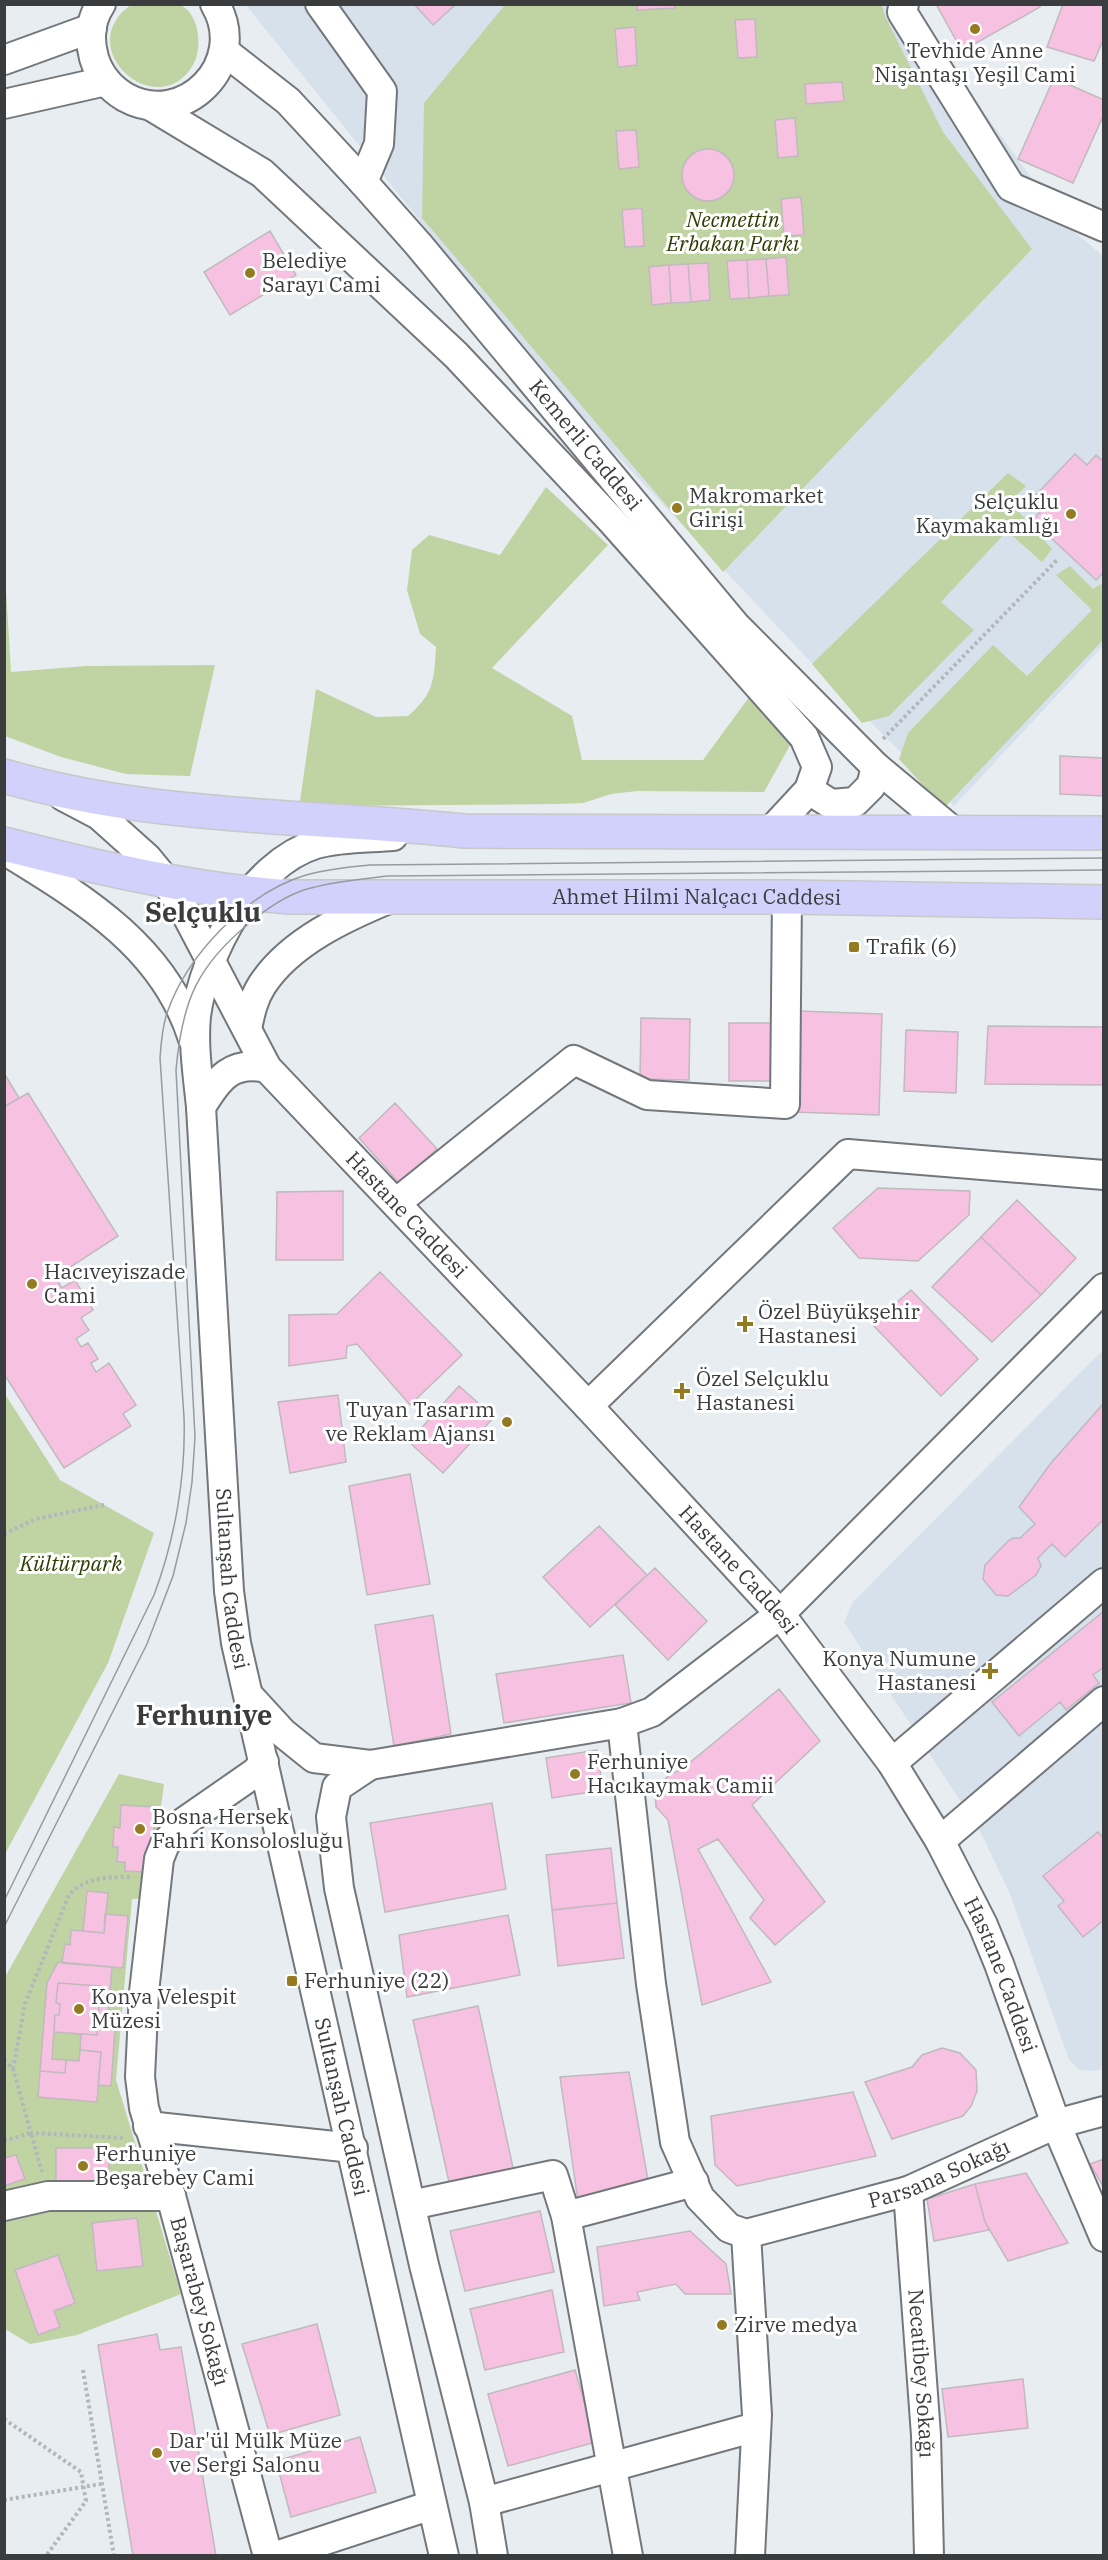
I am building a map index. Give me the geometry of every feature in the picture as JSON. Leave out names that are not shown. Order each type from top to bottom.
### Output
[{"type":"main road","points":[[19,780],[122,800],[225,814],[394,824],[465,831],[1104,833]]},
{"type":"main road","name":"Ahmet Hilmi Nalçacı Caddesi","points":[[4,844],[115,871],[250,893],[290,897],[787,897],[1104,902]]},
{"type":"street","points":[[150,106],[170,105],[190,98],[206,87],[218,70],[224,51],[225,32],[215,4]]},
{"type":"street","points":[[320,4],[382,91],[379,144],[363,182]]},
{"type":"street","points":[[904,4],[902,12],[1011,187],[1104,227]]},
{"type":"street","points":[[4,60],[93,12]]},
{"type":"street","points":[[4,104],[106,81],[96,65],[91,47],[93,12]]},
{"type":"street","name":"Kemerli Caddesi","points":[[224,51],[288,101],[363,182],[418,244],[735,625],[871,762],[954,832]]},
{"type":"street","name":"Kemerli Caddesi","points":[[106,81],[119,93],[134,102],[150,106],[262,173],[456,355],[612,521],[804,737],[817,767],[809,790]]},
{"type":"street","points":[[769,833],[809,790],[831,804],[855,802],[871,786],[871,762]]},
{"type":"street","name":"Hastane Caddesi","points":[[19,780],[71,800],[99,815],[125,836],[166,880],[267,1068],[588,1406],[780,1614],[892,1763],[964,1885],[999,1964],[1056,2124],[1104,2237]]},
{"type":"street","points":[[196,1049],[196,1017],[210,961],[250,893],[280,862],[316,844],[339,840],[465,831]]},
{"type":"street","points":[[4,850],[77,896],[150,959],[168,982],[185,1013],[196,1049]]},
{"type":"street","points":[[396,1203],[574,1060],[647,1095],[784,1104],[787,897]]},
{"type":"street","points":[[247,1029],[252,1006],[262,986],[277,966],[314,936],[346,918],[393,898]]},
{"type":"street","name":"Sultanşah Caddesi","points":[[196,1049],[229,1591],[236,1642],[353,2148],[444,2556]]},
{"type":"street","points":[[201,1107],[220,1078],[230,1071],[254,1065],[267,1068]]},
{"type":"street","points":[[588,1406],[848,1154],[1104,1175]]},
{"type":"street","points":[[249,1695],[283,1733],[314,1758],[370,1765],[622,1723],[652,1712],[780,1614],[1104,1288]]},
{"type":"street","points":[[892,1763],[1104,1583]]},
{"type":"street","points":[[940,1841],[1104,1701]]},
{"type":"street","points":[[622,1723],[651,1984],[675,2142],[700,2198],[729,2228],[758,2230],[756,2427],[750,2556]]},
{"type":"street","name":"Başarabey Sokağı","points":[[264,1762],[256,1772],[229,1793],[173,1832],[159,1859],[144,1992],[140,2077],[144,2108],[171,2196],[268,2556]]},
{"type":"street","points":[[370,1765],[338,1787],[331,1817],[339,1888],[424,2265],[484,2502],[493,2556]]},
{"type":"street","points":[[229,1793],[255,1800],[275,1814]]},
{"type":"street","name":"Parsana Sokağı","points":[[758,2230],[908,2191],[1056,2124],[1104,2111]]},
{"type":"street","points":[[151,2132],[353,2148]]},
{"type":"street","points":[[411,2205],[553,2175],[566,2216],[628,2556]]},
{"type":"street","points":[[566,2216],[693,2182]]},
{"type":"street","name":"Necatibey Sokağı","points":[[908,2191],[926,2435],[929,2556]]},
{"type":"street","points":[[4,2206],[48,2196],[171,2196]]},
{"type":"street","points":[[484,2502],[756,2427]]},
{"type":"street","points":[[276,2556],[432,2505]]},
{"type":"path","points":[[871,762],[1058,559]]},
{"type":"path","points":[[4,1534],[36,1519],[104,1505]]},
{"type":"path","points":[[48,2196],[13,2069],[18,2028],[25,2004],[68,1897],[75,1887],[100,1878],[156,1878]]},
{"type":"path","points":[[4,2060],[13,2069]]},
{"type":"path","points":[[4,2141],[31,2133],[151,2132]]},
{"type":"path","points":[[82,2370],[114,2556]]},
{"type":"path","points":[[4,2419],[81,2472],[86,2501],[46,2556]]},
{"type":"path","points":[[4,2500],[102,2484]]},
{"type":"shaded area","points":[[246,5],[906,5],[1064,223],[1103,256],[1103,646],[954,806],[807,658],[562,397]]},
{"type":"shaded area","name":"Konya Numune Hastanesi","points":[[1103,1350],[1103,2069],[1094,2071],[1080,2070],[1069,2060],[1010,1894],[981,1833],[844,1622],[853,1602]]},
{"type":"green space","points":[[174,3],[185,8],[191,15],[198,31],[198,49],[193,65],[178,81],[160,87],[142,84],[126,74],[114,58],[110,41],[115,22],[132,4]]},
{"type":"green space","name":"Necmettin Erbakan Parkı","points":[[505,5],[882,5],[885,16],[943,132],[1032,249],[723,572],[422,218],[424,103]]},
{"type":"green space","points":[[1008,473],[1026,486],[1010,502],[1052,549],[1042,562],[1007,531],[941,602],[974,630],[889,716],[862,723],[812,664]]},
{"type":"green space","points":[[546,487],[608,545],[492,668],[572,716],[582,760],[703,760],[755,689],[798,731],[764,792],[637,791],[611,794],[583,803],[557,804],[321,806],[300,801],[316,689],[376,717],[408,716],[428,693],[433,678],[436,647],[420,634],[407,590],[412,550],[429,535],[500,555]]},
{"type":"green space","points":[[1070,566],[1093,589],[1103,583],[1103,640],[944,808],[899,759],[908,733],[993,645],[1027,676],[1092,610],[1056,575]]},
{"type":"green space","points":[[5,572],[11,672],[86,666],[215,665],[190,776],[126,774],[61,757],[5,736]]},
{"type":"green space","name":"Kültürpark","points":[[5,1394],[60,1480],[154,1533],[108,1663],[5,1854]]},
{"type":"green space","points":[[119,1774],[164,1784],[149,1898],[132,1899],[116,2080],[181,2294],[77,2335],[30,2344],[5,2329],[5,1977]]},
{"type":"building","points":[[414,4],[456,4],[433,25]]},
{"type":"building","points":[[637,4],[675,4],[675,8],[637,10]]},
{"type":"building","name":"Tevhide Anne Nişantaşı Yeşil Cami","points":[[936,4],[1039,4],[1040,7],[962,51]]},
{"type":"building","points":[[1063,4],[1104,4],[1104,38],[1094,61],[1047,47]]},
{"type":"building","points":[[755,19],[757,57],[738,58],[735,20]]},
{"type":"building","points":[[635,27],[637,65],[618,67],[615,29]]},
{"type":"building","points":[[1054,78],[1104,100],[1104,114],[1073,183],[1018,159]]},
{"type":"building","points":[[842,82],[844,101],[806,104],[805,84]]},
{"type":"building","points":[[795,118],[798,156],[778,158],[775,120]]},
{"type":"building","points":[[636,130],[639,167],[619,169],[616,131]]},
{"type":"building","points":[[708,149],[718,151],[726,157],[732,165],[734,175],[732,185],[726,193],[718,199],[708,201],[698,199],[690,193],[684,185],[682,175],[684,165],[690,157],[698,151]]},
{"type":"building","points":[[801,197],[804,235],[784,236],[781,199]]},
{"type":"building","points":[[642,208],[644,246],[625,247],[622,210]]},
{"type":"building","name":"Belediye Sarayı Cami","points":[[270,231],[296,275],[230,315],[204,272]]},
{"type":"building","points":[[786,257],[789,295],[769,296],[766,259]]},
{"type":"building","points":[[766,259],[769,296],[749,298],[747,260]]},
{"type":"building","points":[[747,260],[749,298],[730,299],[727,261]]},
{"type":"building","points":[[708,263],[710,300],[691,302],[688,264]]},
{"type":"building","points":[[688,264],[691,302],[671,303],[669,265]]},
{"type":"building","points":[[669,265],[671,303],[652,305],[649,267]]},
{"type":"building","name":"Selçuklu Kaymakamlığı","points":[[1075,454],[1087,465],[1096,455],[1104,462],[1104,572],[1096,580],[1032,520],[1044,508],[1033,498]]},
{"type":"building","points":[[1060,756],[1104,758],[1104,796],[1060,794]]},
{"type":"building","points":[[798,1011],[882,1014],[879,1115],[794,1112]]},
{"type":"building","points":[[641,1018],[690,1019],[689,1080],[640,1079]]},
{"type":"building","points":[[729,1023],[777,1023],[777,1081],[729,1081]]},
{"type":"building","points":[[988,1026],[1104,1027],[1104,1085],[985,1084]]},
{"type":"building","points":[[906,1030],[958,1032],[956,1093],[904,1091]]},
{"type":"building","points":[[4,1073],[19,1098],[4,1107]]},
{"type":"building","name":"Hacıveyiszade Cami","points":[[28,1093],[118,1236],[55,1277],[62,1288],[75,1280],[93,1310],[81,1318],[89,1330],[76,1339],[81,1347],[88,1343],[98,1359],[91,1363],[96,1372],[109,1363],[136,1405],[123,1414],[131,1426],[64,1468],[4,1374],[4,1107]]},
{"type":"building","points":[[395,1103],[437,1149],[399,1183],[359,1138]]},
{"type":"building","points":[[878,1188],[970,1191],[969,1215],[918,1261],[859,1258],[833,1228]]},
{"type":"building","points":[[343,1191],[343,1260],[276,1260],[277,1192]]},
{"type":"building","points":[[1017,1200],[1076,1258],[1041,1295],[981,1237]]},
{"type":"building","points":[[981,1237],[1041,1295],[992,1342],[932,1287]]},
{"type":"building","points":[[380,1272],[462,1355],[410,1405],[357,1344],[347,1346],[346,1358],[289,1366],[289,1315],[337,1314]]},
{"type":"building","points":[[911,1290],[978,1359],[941,1396],[872,1324]]},
{"type":"building","points":[[459,1386],[494,1417],[443,1473],[409,1442]]},
{"type":"building","points":[[338,1395],[346,1462],[290,1473],[278,1402]]},
{"type":"building","points":[[1103,1404],[1104,1519],[1065,1557],[1052,1544],[1038,1558],[1041,1566],[1036,1575],[1008,1596],[996,1595],[983,1579],[985,1565],[1008,1541],[1020,1538],[1035,1524],[1019,1507],[1051,1463]]},
{"type":"building","points":[[410,1474],[430,1584],[367,1595],[349,1486]]},
{"type":"building","points":[[599,1526],[647,1575],[590,1627],[543,1577]]},
{"type":"building","points":[[655,1568],[707,1621],[668,1660],[615,1605]]},
{"type":"building","points":[[1104,1611],[1104,1667],[1093,1675],[1099,1683],[1066,1710],[1060,1702],[1019,1736],[992,1702]]},
{"type":"building","points":[[433,1615],[451,1734],[394,1746],[375,1625]]},
{"type":"building","points":[[623,1655],[631,1703],[504,1723],[496,1674]]},
{"type":"building","points":[[779,1689],[820,1741],[752,1805],[825,1902],[775,1945],[750,1918],[764,1900],[718,1839],[698,1849],[771,1982],[702,2005],[668,1820],[656,1807],[655,1790],[669,1775],[682,1769]]},
{"type":"building","name":"Ferhuniye Hacıkaymak Camii","points":[[597,1750],[603,1790],[552,1798],[546,1758]]},
{"type":"building","points":[[492,1803],[506,1889],[385,1912],[370,1823]]},
{"type":"building","points":[[121,1805],[155,1807],[152,1864],[144,1863],[143,1872],[125,1871],[125,1862],[117,1862],[118,1847],[113,1847],[114,1827],[120,1828]]},
{"type":"building","points":[[1098,1832],[1104,1839],[1104,1920],[1083,1937],[1058,1906],[1064,1901],[1043,1876]]},
{"type":"building","points":[[611,1848],[617,1903],[552,1910],[546,1855]]},
{"type":"building","points":[[87,1891],[108,1893],[104,1933],[83,1931]]},
{"type":"building","points":[[617,1903],[624,1958],[558,1966],[552,1910]]},
{"type":"building","points":[[105,1914],[128,1916],[123,1968],[62,1963],[65,1944],[70,1945],[71,1930],[104,1933]]},
{"type":"building","points":[[508,1915],[520,1975],[407,1997],[399,1935]]},
{"type":"building","points":[[58,1962],[112,1967],[107,2028],[115,2029],[111,2086],[98,2085],[101,2052],[80,2050],[81,2034],[54,2032],[52,2059],[66,2060],[65,2073],[40,2071],[47,1983]]},
{"type":"building","name":"Konya Velespit Müzesi","points":[[58,1983],[100,1986],[97,2035],[54,2032],[55,2015],[59,2015],[60,2004],[56,2003]]},
{"type":"building","points":[[478,2006],[515,2177],[451,2191],[413,2020]]},
{"type":"building","points":[[942,2048],[960,2053],[976,2070],[977,2091],[971,2106],[963,2116],[892,2139],[865,2082],[912,2067],[922,2055]]},
{"type":"building","points":[[80,2050],[101,2052],[97,2102],[38,2097],[40,2071],[65,2073],[66,2060],[79,2061]]},
{"type":"building","points":[[629,2072],[649,2186],[578,2201],[560,2077]]},
{"type":"building","points":[[853,2092],[876,2156],[737,2186],[715,2165],[711,2116]]},
{"type":"building","name":"Ferhuniye Beşarebey Cami","points":[[56,2148],[109,2148],[109,2184],[56,2183]]},
{"type":"building","points":[[16,2155],[25,2179],[4,2186],[4,2158]]},
{"type":"building","points":[[1104,2159],[1104,2188],[1090,2164]]},
{"type":"building","points":[[1026,2173],[1068,2243],[1008,2261],[985,2222],[975,2184]]},
{"type":"building","points":[[975,2184],[989,2230],[934,2241],[927,2199]]},
{"type":"building","points":[[540,2211],[554,2272],[465,2291],[450,2231]]},
{"type":"building","points":[[137,2218],[143,2266],[97,2271],[92,2223]]},
{"type":"building","points":[[690,2231],[726,2264],[731,2294],[685,2294],[676,2284],[637,2292],[640,2300],[604,2306],[597,2247]]},
{"type":"building","points":[[58,2255],[75,2303],[54,2311],[60,2327],[38,2335],[15,2270]]},
{"type":"building","points":[[552,2290],[564,2352],[485,2370],[470,2309]]},
{"type":"building","points":[[317,2324],[340,2415],[270,2435],[242,2344]]},
{"type":"building","name":"Dar'ül Mülk Müze ve Sergi Salonu","points":[[157,2334],[160,2350],[181,2347],[216,2556],[133,2556],[98,2345]]},
{"type":"building","points":[[575,2370],[596,2442],[508,2466],[488,2394]]},
{"type":"building","points":[[1023,2379],[1028,2428],[948,2437],[942,2389]]},
{"type":"building","points":[[360,2437],[376,2492],[291,2517],[276,2461]]},
{"type":"tram line","points":[[4,1901],[154,1595],[173,1530],[181,1484],[184,1417],[160,1058],[165,1019],[176,991],[204,949],[222,929],[241,911],[284,884],[321,871],[369,865],[1104,858]]},
{"type":"tram line","points":[[4,1927],[147,1644],[173,1576],[186,1523],[195,1437],[176,1070],[188,1004],[205,969],[233,937],[265,911],[295,893],[349,880],[388,876],[1104,870]]},
{"type":"place","name":"Tevhide Anne Nişantaşı Yeşil Cami","points":[[975,29]]},
{"type":"place","name":"Belediye Sarayı Cami","points":[[250,273]]},
{"type":"place","name":"Makromarket Girişi","points":[[677,508]]},
{"type":"place","name":"Selçuklu Kaymakamlığı","points":[[1071,514]]},
{"type":"place","name":"Trafik (6)","points":[[854,947]]},
{"type":"place","name":"Hacıveyiszade Cami","points":[[32,1284]]},
{"type":"place","name":"Özel Büyükşehir Hastanesi","points":[[745,1324]]},
{"type":"place","name":"Özel Selçuklu Hastanesi","points":[[682,1391]]},
{"type":"place","name":"Tuyan Tasarım ve Reklam Ajansı","points":[[507,1422]]},
{"type":"place","name":"Konya Numune Hastanesi","points":[[990,1671]]},
{"type":"place","name":"Ferhuniye Hacıkaymak Camii","points":[[575,1774]]},
{"type":"place","name":"Bosna Hersek Fahri Konsolosluğu","points":[[140,1829]]},
{"type":"place","name":"Ferhuniye (22)","points":[[292,1981]]},
{"type":"place","name":"Konya Velespit Müzesi","points":[[79,2009]]},
{"type":"place","name":"Ferhuniye Beşarebey Cami","points":[[83,2166]]},
{"type":"place","name":"Zirve medya","points":[[722,2325]]},
{"type":"place","name":"Dar'ül Mülk Müze ve Sergi Salonu","points":[[157,2453]]},
{"type":"district","name":"Selçuklu","points":[[203,913]]},
{"type":"district","name":"Ferhuniye","points":[[204,1716]]}]
